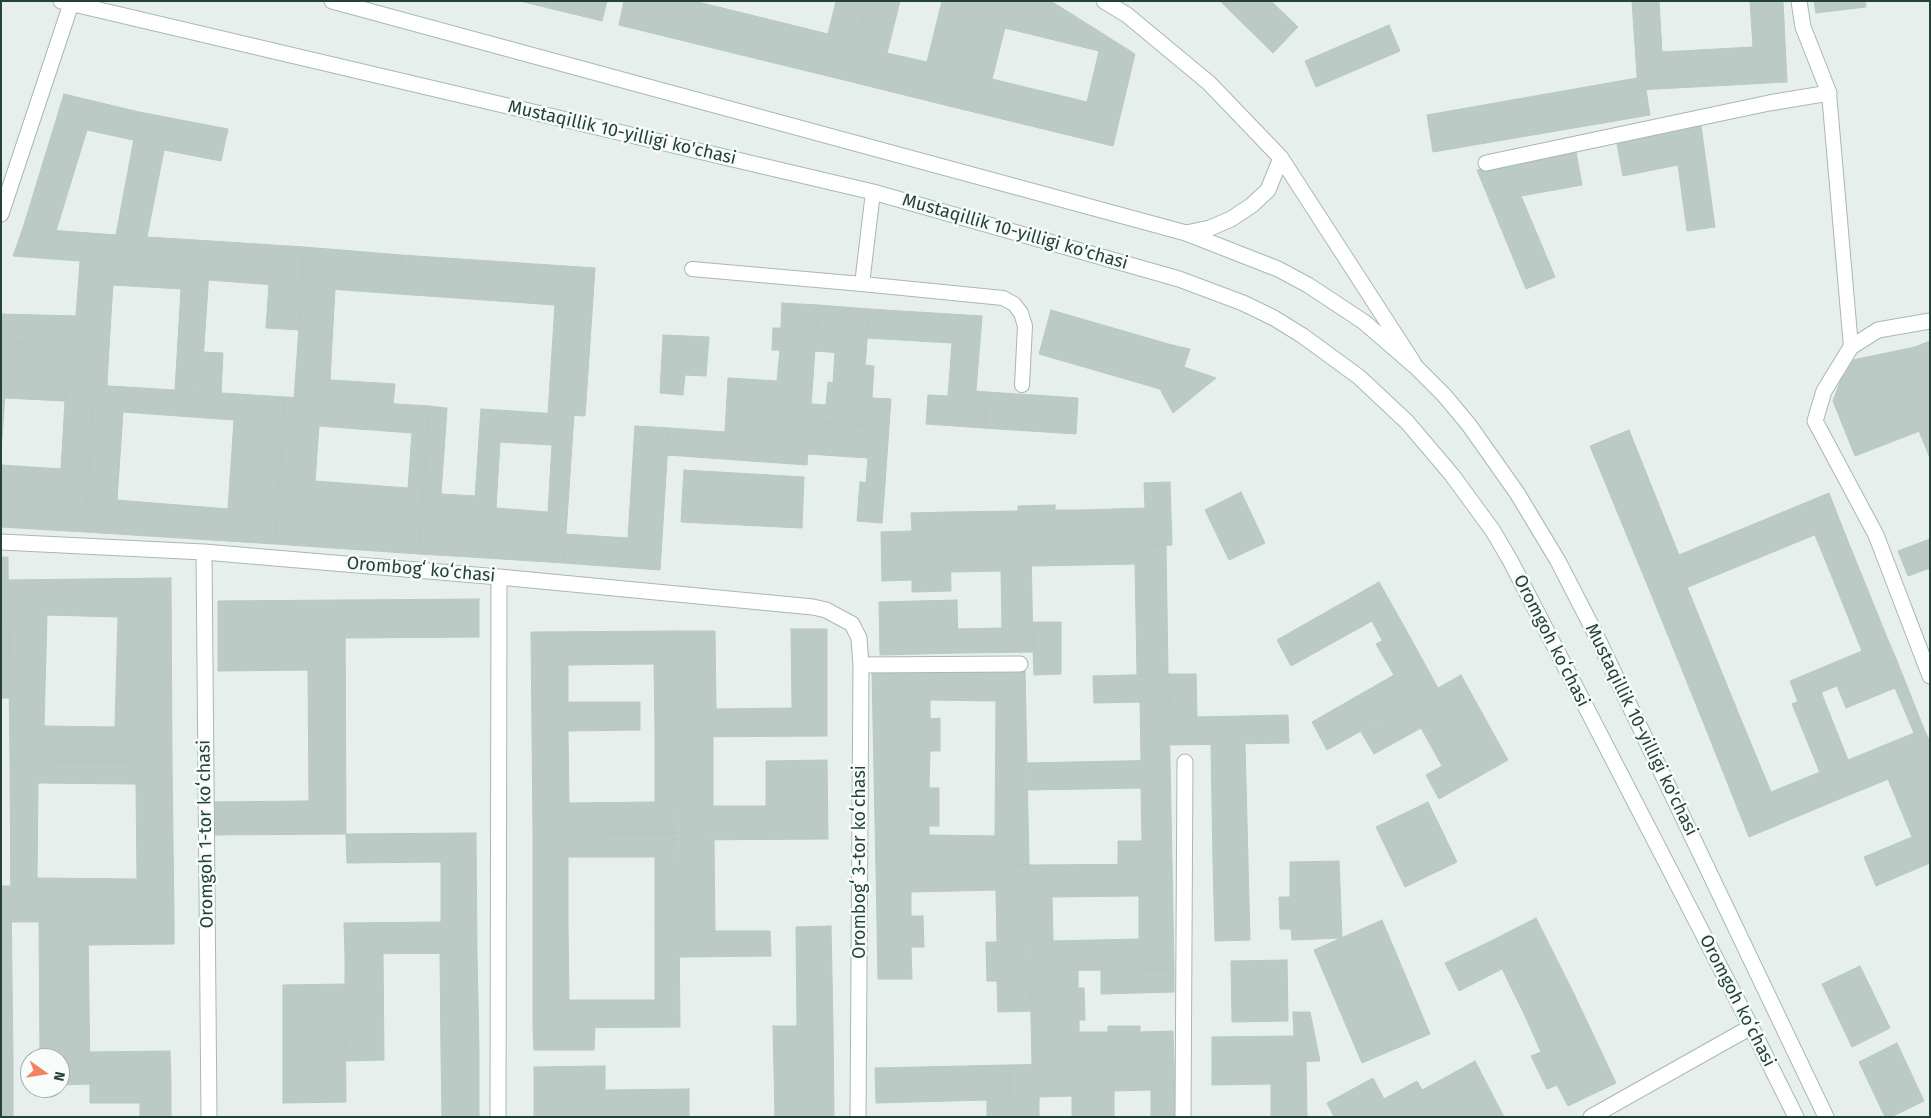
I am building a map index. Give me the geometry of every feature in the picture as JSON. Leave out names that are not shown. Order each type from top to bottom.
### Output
[{"type":"street","name":"Mustaqillik 10-yilligi ko'chasi","points":[[332,1],[1186,233],[1278,269],[1308,285],[1364,322],[1416,367],[1444,395],[1494,458],[1558,561],[1599,640],[1826,1117]]},
{"type":"street","points":[[1104,1],[1127,15],[1209,83],[1280,158]]},
{"type":"street","points":[[1486,163],[1829,92],[1803,27],[1799,1]]},
{"type":"street","name":"Mustaqillik 10-yilligi ko'chasi","points":[[68,2],[873,192],[1180,279]]},
{"type":"street","points":[[1,214],[68,2]]},
{"type":"street","name":"Mustaqillik 10-yilligi ko'chasi","points":[[1186,233],[1210,228],[1231,220],[1252,205],[1268,190],[1280,158]]},
{"type":"street","name":"Mustaqillik 10-yilligi ko'chasi","points":[[1280,158],[1416,367]]},
{"type":"street","name":"Oromgoh koʻchasi","points":[[1180,279],[1235,299],[1274,318],[1324,351],[1359,377],[1407,422],[1452,475],[1510,560],[1752,1027],[1796,1117]]},
{"type":"street","points":[[1930,321],[1878,330],[1851,347],[1824,391],[1814,421],[1876,535],[1930,676]]},
{"type":"street","name":"Orombogʻ koʻchasi","points":[[1,542],[204,552],[499,577],[813,607],[839,616]]},
{"type":"street","name":"Oromgoh 1-tor koʻchasi","points":[[204,552],[209,1117]]},
{"type":"street","points":[[498,1117],[499,577]]},
{"type":"street","name":"Orombogʻ 3-tor koʻchasi","points":[[839,616],[852,624],[859,638],[861,665],[858,1117]]},
{"type":"street","points":[[861,665],[1020,664]]},
{"type":"street","points":[[1183,1117],[1185,762]]},
{"type":"street","points":[[1591,1117],[1752,1027]]},
{"type":"lane","points":[[1829,92],[1851,347]]},
{"type":"lane","points":[[862,284],[873,192]]},
{"type":"lane","points":[[692,269],[1003,298],[1014,304],[1021,313],[1025,326],[1022,385]]},
{"type":"building","points":[[520,1],[607,1],[602,21]]},
{"type":"building","points":[[624,1],[694,1],[828,34],[836,1],[867,1],[848,81],[619,25]]},
{"type":"building","points":[[867,1],[900,1],[887,53],[927,62],[942,1],[974,1],[949,106],[848,81]]},
{"type":"building","points":[[974,1],[1046,1],[1054,3],[1135,54],[1113,146],[949,106]],"holes":[[[1005,28],[1099,51],[1087,102],[992,79]]]},
{"type":"building","points":[[1220,1],[1271,1],[1298,27],[1273,53]]},
{"type":"building","points":[[1632,1],[1659,1],[1662,52],[1753,47],[1750,1],[1783,1],[1787,82],[1638,90]]},
{"type":"building","points":[[1814,1],[1865,1],[1866,7],[1816,13]]},
{"type":"building","points":[[1389,25],[1400,51],[1316,87],[1305,61]]},
{"type":"building","points":[[1637,78],[1638,90],[1646,90],[1650,115],[1433,152],[1427,115]]},
{"type":"building","points":[[64,94],[139,112],[133,140],[87,130],[56,231],[23,228]]},
{"type":"building","points":[[139,112],[228,129],[221,161],[164,150],[147,237],[116,235]]},
{"type":"building","points":[[1701,126],[1715,227],[1687,231],[1678,165],[1623,176],[1617,144]]},
{"type":"building","points":[[1576,152],[1582,185],[1521,196],[1555,277],[1526,289],[1477,170]]},
{"type":"building","points":[[23,228],[116,235],[109,348],[1,342],[1,314],[76,316],[80,261],[13,256]]},
{"type":"building","points":[[116,235],[211,241],[201,391],[175,390],[181,289],[113,285]]},
{"type":"building","points":[[211,241],[304,247],[302,287],[208,280]]},
{"type":"building","points":[[304,247],[401,255],[399,294],[302,287]]},
{"type":"building","points":[[401,255],[595,268],[585,416],[548,414],[555,305],[399,294]]},
{"type":"building","points":[[269,284],[302,287],[299,330],[266,328]]},
{"type":"building","points":[[302,287],[335,289],[330,380],[395,384],[393,404],[294,398]]},
{"type":"building","points":[[782,303],[818,305],[807,465],[667,455],[669,428],[725,432],[728,378],[777,381],[780,350],[772,350],[773,328],[781,328]]},
{"type":"building","points":[[818,305],[869,309],[866,355],[815,351]]},
{"type":"building","points":[[869,309],[982,316],[976,391],[987,392],[984,428],[926,424],[928,395],[948,396],[952,343],[867,338]]},
{"type":"building","points":[[1051,310],[1172,345],[1160,389],[1039,354]]},
{"type":"building","points":[[663,335],[709,337],[706,376],[685,375],[683,395],[660,393]]},
{"type":"building","points":[[1930,341],[1930,384],[1915,347]]},
{"type":"building","points":[[1,342],[109,348],[107,386],[1,379]]},
{"type":"building","points":[[1172,345],[1190,349],[1184,367],[1216,378],[1173,413],[1160,389]]},
{"type":"building","points":[[1915,347],[1930,384],[1930,427],[1855,456],[1833,401],[1848,361]]},
{"type":"building","points":[[203,352],[223,353],[221,393],[201,391]]},
{"type":"building","points":[[835,353],[866,355],[865,365],[874,366],[872,398],[891,399],[889,427],[810,422],[812,404],[826,405],[828,382],[833,383]]},
{"type":"building","points":[[1,379],[6,379],[1,453]]},
{"type":"building","points":[[6,379],[66,383],[65,401],[5,398]]},
{"type":"building","points":[[66,383],[94,385],[85,532],[1,527],[1,465],[61,469]]},
{"type":"building","points":[[94,385],[285,397],[275,544],[85,532]],"holes":[[[123,412],[234,420],[228,509],[117,500]]]},
{"type":"building","points":[[987,392],[1078,398],[1076,434],[984,428]]},
{"type":"building","points":[[285,397],[429,406],[419,554],[275,544]],"holes":[[[319,426],[412,433],[408,488],[315,481]]]},
{"type":"building","points":[[429,406],[447,408],[441,494],[476,496],[471,557],[419,554]]},
{"type":"building","points":[[481,409],[574,415],[564,563],[471,557]],"holes":[[[500,442],[552,445],[548,512],[496,508]]]},
{"type":"building","points":[[810,422],[889,427],[885,484],[866,483],[868,458],[808,454]]},
{"type":"building","points":[[635,426],[669,428],[660,570],[564,563],[566,534],[628,538]]},
{"type":"building","points":[[1930,427],[1930,458],[1919,431]]},
{"type":"building","points":[[1629,430],[1679,555],[1829,493],[1841,524],[1654,601],[1590,446]]},
{"type":"building","points":[[684,470],[804,477],[802,528],[681,522]]},
{"type":"building","points":[[860,482],[885,484],[882,523],[857,521]]},
{"type":"building","points":[[1170,482],[1172,545],[1082,547],[1082,510],[1145,508],[1144,483]]},
{"type":"building","points":[[1241,492],[1265,543],[1229,560],[1205,510]]},
{"type":"building","points":[[1055,505],[1055,510],[1082,510],[1082,547],[950,550],[949,512],[1018,511],[1018,506]]},
{"type":"building","points":[[949,512],[951,591],[912,592],[912,580],[882,581],[881,532],[912,531],[911,513]]},
{"type":"building","points":[[1841,524],[1888,640],[1862,651],[1815,535]]},
{"type":"building","points":[[1930,539],[1930,568],[1908,576],[1898,551]]},
{"type":"building","points":[[1166,545],[1168,674],[1137,675],[1135,564],[1032,566],[1031,548]]},
{"type":"building","points":[[1031,548],[1033,652],[958,653],[958,629],[1002,628],[1001,571],[951,572],[950,550]]},
{"type":"building","points":[[1,557],[8,557],[9,698],[1,698]]},
{"type":"building","points":[[171,578],[172,760],[10,762],[8,580]],"holes":[[[47,615],[118,617],[115,727],[44,726]]]},
{"type":"building","points":[[1379,582],[1405,628],[1382,640],[1372,621],[1291,666],[1277,640]]},
{"type":"building","points":[[1687,587],[1735,705],[1702,719],[1654,601]]},
{"type":"building","points":[[479,599],[479,637],[345,638],[345,600]]},
{"type":"building","points":[[345,600],[346,834],[210,835],[210,802],[309,801],[308,670],[218,671],[218,601]]},
{"type":"building","points":[[957,600],[958,653],[880,655],[879,602]]},
{"type":"building","points":[[1032,622],[1061,622],[1061,674],[1034,675]]},
{"type":"building","points":[[1405,628],[1438,688],[1327,750],[1312,722],[1394,675],[1376,644]]},
{"type":"building","points":[[791,629],[827,629],[827,736],[678,737],[677,631],[715,631],[716,709],[792,708]]},
{"type":"building","points":[[677,631],[678,729],[655,730],[654,664],[568,665],[568,731],[532,731],[531,632]]},
{"type":"building","points":[[1888,640],[1897,661],[1798,702],[1790,681]]},
{"type":"building","points":[[1897,661],[1924,729],[1914,733],[1895,688],[1846,708],[1837,686]]},
{"type":"building","points":[[1025,668],[1029,865],[876,870],[872,671]],"holes":[[[930,700],[996,701],[995,836],[929,835],[929,826],[939,826],[939,788],[929,788],[930,751],[940,751],[940,718],[930,719]]]},
{"type":"building","points":[[1168,674],[1196,674],[1197,717],[1288,715],[1289,743],[1170,745]]},
{"type":"building","points":[[1168,674],[1170,760],[1141,760],[1140,702],[1094,703],[1093,676]]},
{"type":"building","points":[[1461,675],[1508,760],[1439,799],[1426,775],[1442,766],[1421,728],[1374,754],[1361,732]]},
{"type":"building","points":[[1821,692],[1848,760],[1924,729],[1930,742],[1930,762],[1832,802],[1792,704]]},
{"type":"building","points":[[568,702],[640,702],[640,730],[568,731]]},
{"type":"building","points":[[1735,705],[1771,792],[1820,772],[1832,802],[1749,837],[1702,719]]},
{"type":"building","points":[[678,729],[679,833],[533,834],[532,731],[568,731],[569,803],[655,802],[655,730]]},
{"type":"building","points":[[678,737],[713,737],[713,806],[766,806],[766,761],[827,760],[828,839],[678,840]]},
{"type":"building","points":[[1211,744],[1245,744],[1248,861],[1213,861]]},
{"type":"building","points":[[172,760],[174,921],[11,922],[10,762]],"holes":[[[38,783],[136,784],[137,879],[37,878]]]},
{"type":"building","points":[[1170,760],[1172,864],[1118,865],[1118,841],[1142,841],[1141,788],[1027,790],[1026,763]]},
{"type":"building","points":[[1930,762],[1930,863],[1876,886],[1864,857],[1912,837],[1888,779]]},
{"type":"building","points":[[1428,802],[1457,862],[1405,887],[1376,827]]},
{"type":"building","points":[[476,833],[477,953],[345,954],[344,923],[441,922],[441,862],[347,863],[346,834]]},
{"type":"building","points":[[679,833],[679,923],[655,923],[655,857],[568,857],[568,924],[533,924],[533,834]]},
{"type":"building","points":[[678,840],[714,840],[715,931],[679,932]]},
{"type":"building","points":[[1213,861],[1248,861],[1250,940],[1215,941]]},
{"type":"building","points":[[1339,861],[1342,938],[1292,940],[1291,929],[1280,929],[1279,897],[1290,897],[1290,862]]},
{"type":"building","points":[[1172,864],[1174,969],[1030,971],[1029,865]],"holes":[[[1139,896],[1139,939],[1053,941],[1052,897]]]},
{"type":"building","points":[[1029,865],[1031,1011],[998,1012],[997,981],[987,981],[986,942],[997,942],[996,890],[911,892],[911,916],[923,916],[924,947],[911,947],[912,979],[878,979],[876,870]]},
{"type":"building","points":[[1,886],[11,886],[12,979],[1,979]]},
{"type":"building","points":[[1536,918],[1574,994],[1526,1018],[1489,942]]},
{"type":"building","points":[[1382,920],[1430,1034],[1362,1063],[1314,950]]},
{"type":"building","points":[[174,921],[174,944],[88,945],[88,922]]},
{"type":"building","points":[[39,922],[88,922],[90,1084],[70,1085],[70,1048],[40,1048]]},
{"type":"building","points":[[655,923],[679,923],[680,1027],[533,1028],[533,924],[568,924],[569,1000],[655,1000]]},
{"type":"building","points":[[831,926],[833,1026],[797,1026],[796,927]]},
{"type":"building","points":[[770,931],[771,956],[680,957],[679,932]]},
{"type":"building","points":[[1489,942],[1502,969],[1459,991],[1445,963]]},
{"type":"building","points":[[440,953],[477,953],[479,1051],[441,1051]]},
{"type":"building","points":[[345,954],[383,954],[384,1060],[345,1061]]},
{"type":"building","points":[[1287,960],[1288,1021],[1232,1022],[1231,961]]},
{"type":"building","points":[[1860,966],[1890,1028],[1852,1047],[1822,984]]},
{"type":"building","points":[[1174,969],[1174,992],[1101,994],[1101,970]]},
{"type":"building","points":[[1078,970],[1078,988],[1084,988],[1085,1020],[1079,1020],[1079,1032],[1108,1032],[1108,1026],[1140,1026],[1140,1032],[1173,1031],[1174,1062],[1032,1065],[1030,971]]},
{"type":"building","points":[[1,979],[12,979],[13,1061],[1,1061]]},
{"type":"building","points":[[345,984],[346,1102],[283,1103],[283,985]]},
{"type":"building","points":[[1574,994],[1616,1083],[1568,1106],[1557,1085],[1547,1089],[1531,1056],[1541,1052],[1526,1018]]},
{"type":"building","points":[[1293,1012],[1310,1012],[1320,1061],[1212,1064],[1212,1037],[1294,1036]]},
{"type":"building","points":[[773,1026],[833,1026],[834,1117],[775,1117]]},
{"type":"building","points":[[595,1027],[594,1050],[534,1050],[533,1028]]},
{"type":"building","points":[[1897,1043],[1924,1101],[1891,1117],[1885,1117],[1859,1062]]},
{"type":"building","points":[[170,1051],[171,1084],[90,1084],[89,1052]]},
{"type":"building","points":[[441,1051],[479,1051],[479,1117],[442,1117]]},
{"type":"building","points":[[1,1061],[13,1061],[13,1117],[1,1117]]},
{"type":"building","points":[[1306,1061],[1307,1117],[1271,1117],[1271,1084],[1212,1085],[1212,1064]]},
{"type":"building","points":[[1475,1061],[1504,1117],[1468,1117],[1446,1077]]},
{"type":"building","points":[[1174,1062],[1175,1117],[1151,1117],[1151,1090],[1114,1091],[1114,1117],[1072,1117],[1072,1096],[1039,1097],[1039,1117],[1010,1117],[1009,1065]]},
{"type":"building","points":[[1009,1065],[1010,1117],[987,1117],[987,1100],[876,1103],[875,1068]]},
{"type":"building","points":[[605,1066],[605,1090],[534,1091],[534,1067]]},
{"type":"building","points":[[1446,1077],[1468,1117],[1334,1117],[1327,1103],[1373,1078],[1384,1099],[1417,1081],[1422,1090]]},
{"type":"building","points":[[90,1084],[171,1084],[171,1117],[140,1117],[140,1103],[90,1103]]},
{"type":"building","points":[[689,1089],[689,1117],[534,1117],[534,1091]]}]
